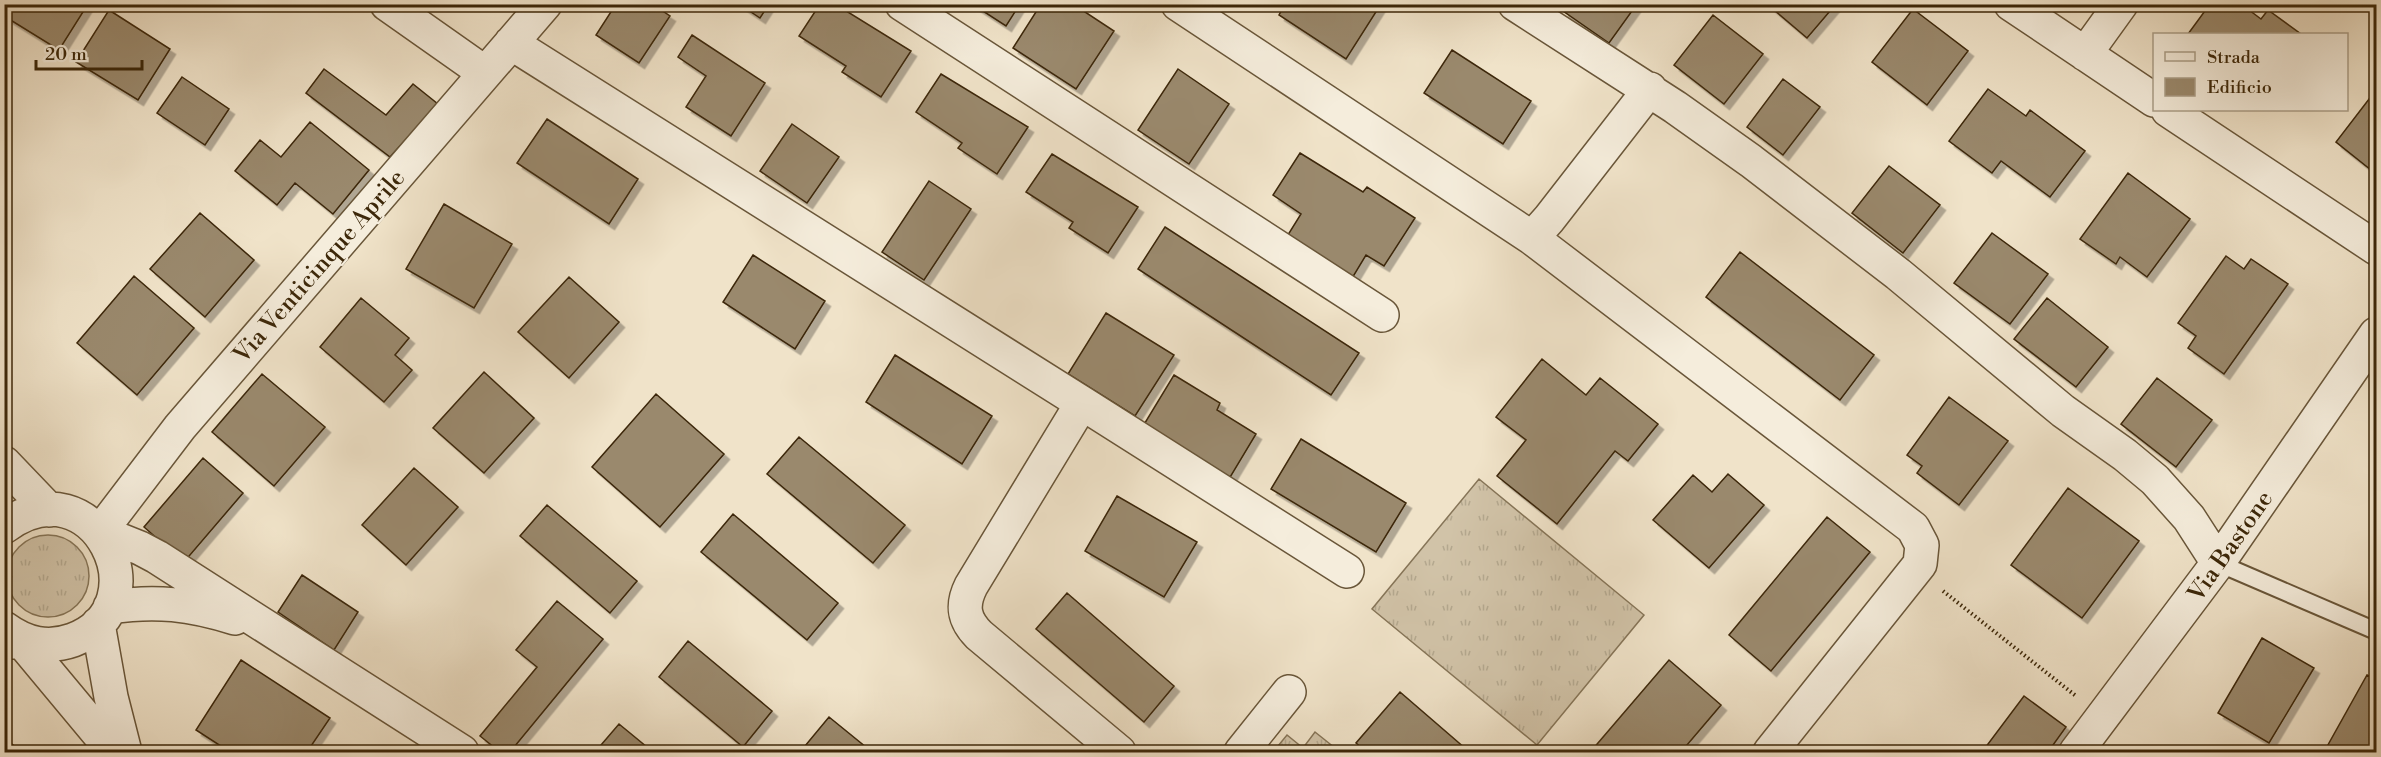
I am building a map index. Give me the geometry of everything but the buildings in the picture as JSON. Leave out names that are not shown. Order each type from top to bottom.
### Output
[{"type":"street","points":[[387,4],[486,73]]},
{"type":"street","name":"Via Venticinque Aprile","points":[[99,532],[180,427],[545,4]]},
{"type":"street","points":[[902,4],[1382,315]]},
{"type":"street","points":[[1178,4],[1532,238],[1913,528],[1922,545],[1923,555],[1916,570],[1770,753]]},
{"type":"street","points":[[1515,4],[1650,89],[1799,197],[1898,274],[2063,411],[2135,463],[2182,508],[2218,563]]},
{"type":"street","points":[[2011,4],[2153,99]]},
{"type":"street","points":[[2085,54],[2121,4]]},
{"type":"street","points":[[511,43],[1347,572]]},
{"type":"street","points":[[1532,238],[1650,89]]},
{"type":"street","points":[[2170,111],[2376,248]]},
{"type":"street","name":"Via Bastone","points":[[2076,753],[2218,563],[2376,334]]},
{"type":"street","points":[[1082,403],[971,586],[964,602],[964,611],[968,621],[979,635],[1119,753]]},
{"type":"street","points":[[4,463],[48,510]]},
{"type":"street","points":[[4,527],[32,512],[48,510],[68,512],[99,532],[157,557],[264,628],[462,753]]},
{"type":"street","points":[[9,638],[39,645],[61,644],[81,637],[104,616],[116,588],[116,568],[110,549],[99,532]]},
{"type":"street","points":[[104,616],[153,602],[210,611],[264,628]]},
{"type":"street","points":[[104,616],[111,697],[125,753]]},
{"type":"street","points":[[9,638],[114,753]]},
{"type":"street","points":[[1241,753],[1289,692]]},
{"type":"lane","points":[[2218,563],[2376,631]]},
{"type":"path","points":[[1916,570],[2103,717]]},
{"type":"green space","points":[[1479,479],[1644,615],[1537,745],[1372,609]]},
{"type":"green space","points":[[48,535],[64,538],[77,547],[86,560],[89,576],[86,592],[77,605],[64,614],[48,617],[32,614],[19,605],[10,592],[7,576],[10,560],[19,547],[32,538]]},
{"type":"green space","points":[[1315,732],[1340,752],[1273,752],[1287,735],[1303,748]]}]
